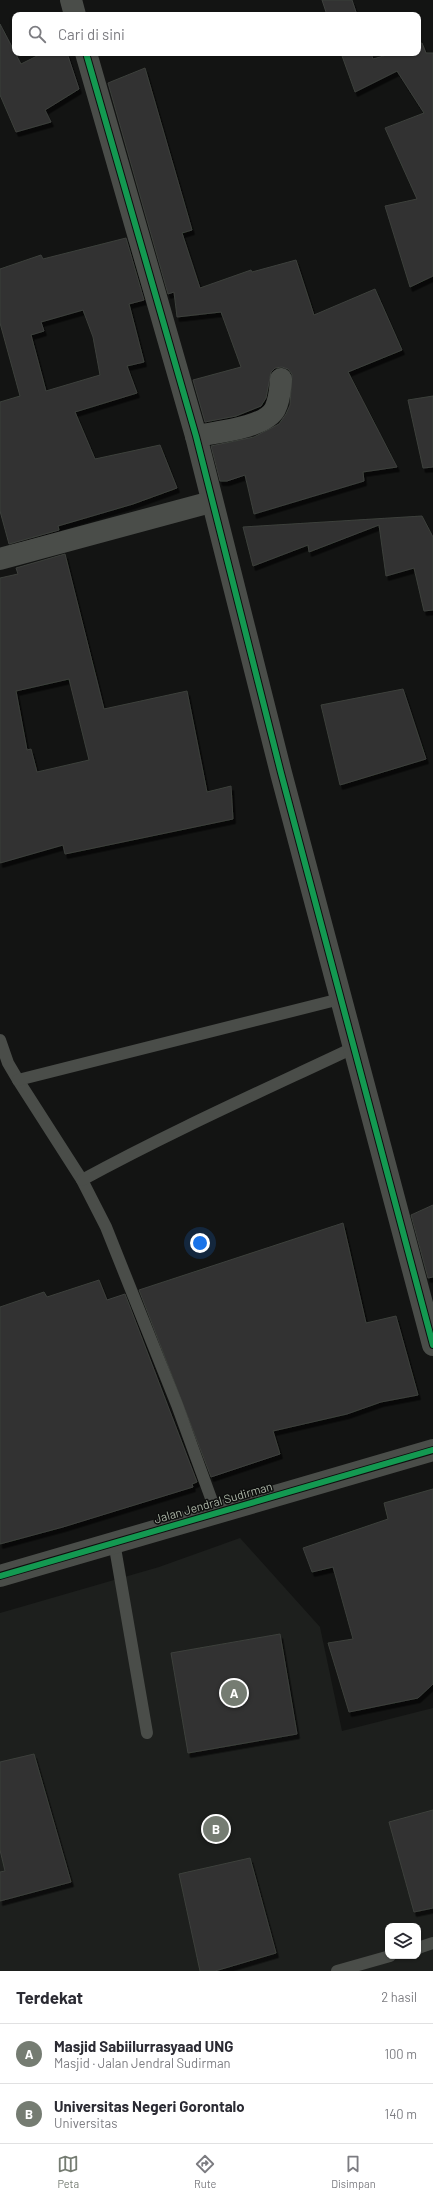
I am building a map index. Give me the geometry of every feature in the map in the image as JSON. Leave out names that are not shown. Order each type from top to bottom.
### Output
[{"type":"street","points":[[70,0],[74,12]]},
{"type":"street","points":[[87,56],[196,436],[340,999],[433,1345]]},
{"type":"street","points":[[196,436],[246,426],[268,417],[275,410],[279,398],[281,379]]},
{"type":"street","points":[[0,559],[212,502]]},
{"type":"street","name":"Jalan Jendral Sudirman","points":[[0,1576],[433,1450]]},
{"type":"lane","points":[[18,1080],[340,999]]},
{"type":"lane","points":[[0,1040],[8,1063],[82,1180],[106,1227],[125,1270],[216,1512]]},
{"type":"lane","points":[[82,1180],[144,1146],[222,1108],[353,1048]]},
{"type":"lane","points":[[114,1542],[147,1732]]},
{"type":"lane","points":[[421,1947],[433,1943]]},
{"type":"lane","points":[[338,1971],[385,1957]]},
{"type":"shaded area","points":[[240,1538],[320,1627],[342,1731],[433,1708],[433,1971],[0,1971],[0,1613],[159,1567]]},
{"type":"building","points":[[322,0],[352,0],[356,12],[326,12]]},
{"type":"building","points":[[0,24],[12,47],[12,56],[17,56],[21,64],[37,56],[68,56],[79,89],[45,110],[51,122],[16,132],[0,95]]},
{"type":"building","points":[[421,43],[426,53],[433,53],[433,276],[410,287],[385,206],[417,199],[385,128],[424,113],[397,71],[355,92],[342,56],[372,56],[373,59],[384,56],[421,56]]},
{"type":"building","points":[[145,68],[192,230],[182,233],[200,288],[251,270],[252,272],[296,260],[314,315],[375,289],[402,350],[348,372],[397,467],[363,472],[364,481],[254,514],[245,475],[227,481],[220,481],[211,446],[254,437],[279,424],[290,405],[292,374],[288,369],[282,367],[275,368],[271,372],[266,398],[261,406],[236,416],[205,422],[193,380],[241,367],[221,312],[177,317],[174,292],[168,294],[108,83]]},
{"type":"building","points":[[126,238],[144,300],[129,304],[144,362],[127,366],[137,393],[75,412],[95,459],[160,445],[177,488],[133,504],[58,526],[59,530],[9,544],[0,511],[0,402],[20,396],[0,323],[0,269],[41,255],[43,259]],"holes":[[[83,310],[93,337],[100,375],[46,391],[31,335],[44,331],[41,322]]]},
{"type":"building","points":[[433,396],[433,467],[423,468],[408,400]]},
{"type":"building","points":[[422,516],[433,537],[433,610],[424,611],[414,568],[386,576],[379,525],[309,552],[308,545],[253,566],[243,527]]},
{"type":"building","points":[[65,554],[104,709],[187,691],[207,792],[231,786],[233,819],[65,854],[63,845],[0,863],[0,578],[18,574],[16,568]],"holes":[[[69,679],[89,760],[37,772],[31,749],[27,750],[16,691]]]},
{"type":"building","points":[[403,689],[426,759],[340,785],[321,705]]},
{"type":"building","points":[[433,1205],[433,1277],[428,1278],[411,1215]]},
{"type":"building","points":[[343,1223],[366,1323],[396,1316],[418,1395],[381,1402],[347,1414],[273,1431],[280,1454],[211,1477],[139,1290]]},
{"type":"building","points":[[99,1280],[107,1300],[125,1294],[197,1482],[192,1484],[193,1487],[63,1527],[0,1544],[0,1307],[44,1292],[47,1297]]},
{"type":"building","points":[[433,1489],[433,1684],[418,1698],[349,1712],[328,1643],[353,1639],[333,1567],[312,1572],[303,1548],[388,1519],[384,1503]]},
{"type":"building","points":[[280,1634],[297,1734],[188,1753],[171,1653]]},
{"type":"building","points":[[34,1754],[71,1882],[0,1901],[0,1872],[5,1871],[0,1850],[0,1762]]},
{"type":"building","points":[[433,1810],[433,1908],[414,1912],[389,1822]]},
{"type":"building","points":[[250,1858],[276,1953],[215,1971],[200,1971],[179,1874]]},
{"type":"cycle path","points":[[87,56],[196,436],[281,773],[433,1345]]},
{"type":"cycle path","points":[[0,1576],[433,1450]]},
{"type":"place","name":"Masjid Sabiilurrasyaad UNG","points":[[234,1693]]},
{"type":"place","name":"Universitas Negeri Gorontalo","points":[[216,1829]]}]
